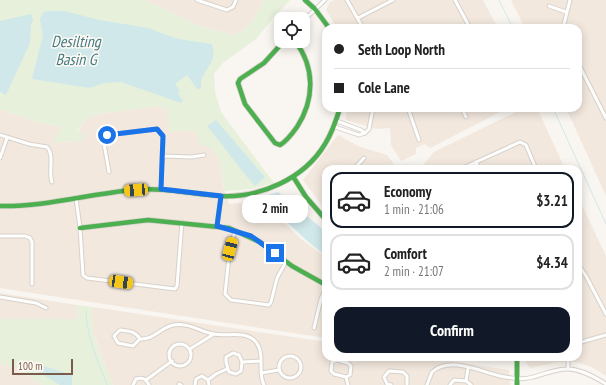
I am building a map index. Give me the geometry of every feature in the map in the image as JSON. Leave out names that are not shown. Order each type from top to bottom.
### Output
[{"type":"street","points":[[197,0],[224,10],[230,10],[236,0]]},
{"type":"street","points":[[305,0],[326,24]]},
{"type":"street","points":[[310,15],[325,0]]},
{"type":"street","points":[[347,0],[361,24]]},
{"type":"street","points":[[358,18],[393,0]]},
{"type":"street","points":[[455,0],[468,24]]},
{"type":"street","points":[[564,24],[570,0]]},
{"type":"street","points":[[549,6],[566,12]]},
{"type":"street","points":[[278,48],[270,58],[240,79],[238,83],[245,104],[275,143],[280,145],[286,142],[303,119],[309,105],[311,91],[309,65],[305,53],[301,48]]},
{"type":"street","points":[[582,71],[606,118]]},
{"type":"street","points":[[0,206],[42,205],[120,191],[161,189],[221,196],[259,192],[294,178],[319,154],[330,138],[339,112]]},
{"type":"street","points":[[335,127],[359,135],[365,133],[368,129],[372,112]]},
{"type":"street","points":[[409,112],[418,140]]},
{"type":"street","points":[[464,112],[466,117]]},
{"type":"street","points":[[337,121],[365,133]]},
{"type":"street","points":[[109,172],[103,138],[107,135],[157,129],[162,132],[163,136],[161,189]]},
{"type":"street","points":[[0,135],[28,144],[47,147],[51,157],[49,174],[52,182]]},
{"type":"street","points":[[0,158],[7,138]]},
{"type":"street","points":[[470,165],[516,143],[522,142],[526,145],[534,165]]},
{"type":"street","points":[[162,156],[192,157],[204,155]]},
{"type":"street","points":[[358,165],[364,158]]},
{"type":"street","points":[[294,178],[306,197],[322,215]]},
{"type":"street","points":[[217,226],[221,196]]},
{"type":"street","points":[[76,198],[80,228],[83,274],[87,278],[175,289],[177,286],[182,222]]},
{"type":"street","points":[[80,228],[133,221],[182,222],[217,226],[235,230],[260,242],[286,262],[322,284]]},
{"type":"street","points":[[235,230],[228,260],[225,294],[227,298],[231,300],[269,304],[271,302],[277,278],[286,262]]},
{"type":"street","points":[[0,236],[25,236],[30,238],[32,242],[32,284]]},
{"type":"street","points":[[582,270],[606,314]]},
{"type":"street","points":[[0,297],[36,303],[46,308]]},
{"type":"street","points":[[314,328],[322,297]]},
{"type":"street","points":[[140,339],[134,332],[127,330],[120,330],[114,336],[118,343],[133,346],[140,339],[152,337],[164,328],[174,325],[196,327],[214,334],[231,333],[249,336],[256,341],[260,349],[261,373],[264,385]]},
{"type":"street","points":[[190,349],[214,334]]},
{"type":"street","points":[[582,342],[606,335]]},
{"type":"street","points":[[185,345],[190,349],[190,360],[185,364],[178,365],[172,361],[170,355],[174,346],[185,345]]},
{"type":"street","points":[[233,352],[239,355],[242,362],[242,368],[239,373],[231,373],[227,369],[226,360],[229,354],[233,352]]},
{"type":"street","points":[[287,357],[294,357],[300,365],[297,375],[290,378],[284,376],[279,370],[281,360],[287,357]]},
{"type":"street","points":[[133,385],[136,378],[146,380],[172,361]]},
{"type":"street","points":[[242,362],[261,361]]},
{"type":"street","points":[[334,361],[332,362],[331,371],[334,374],[346,378]]},
{"type":"street","points":[[341,361],[348,363],[351,366],[350,374],[346,378]]},
{"type":"street","points":[[517,361],[517,385]]},
{"type":"street","points":[[568,361],[568,369]]},
{"type":"street","points":[[427,385],[432,372],[437,367],[451,365],[500,376],[517,378],[532,378],[568,369],[586,373],[606,384]]},
{"type":"street","points":[[466,381],[468,368]]},
{"type":"street","points":[[208,380],[227,369]]},
{"type":"street","points":[[261,373],[279,370]]},
{"type":"street","points":[[391,385],[387,384],[384,377],[389,371],[403,372],[407,376],[407,385]]},
{"type":"street","points":[[195,385],[196,379],[200,376],[205,376],[209,385]]},
{"type":"street","points":[[346,378],[348,385]]},
{"type":"street","points":[[146,380],[149,385]]},
{"type":"street","points":[[450,385],[454,380],[466,381],[471,385]]},
{"type":"shaded area","points":[[145,0],[264,0],[256,16],[245,30],[234,35],[202,27]]},
{"type":"shaded area","points":[[334,0],[483,0],[496,24],[335,24],[326,10],[330,2]]},
{"type":"shaded area","points":[[511,0],[606,0],[606,196],[568,112],[582,112],[582,24],[523,24]]},
{"type":"shaded area","points":[[159,106],[167,109],[170,131],[196,131],[205,145],[209,146],[214,151],[220,160],[223,185],[229,204],[257,201],[269,207],[301,239],[322,254],[322,337],[0,288],[0,109],[40,123],[62,127],[54,143],[72,141],[85,120],[96,114]]},
{"type":"shaded area","points":[[347,112],[500,112],[430,148],[425,144],[416,148],[416,154],[401,161],[391,145],[390,128],[376,129],[346,120]]},
{"type":"shaded area","points":[[516,112],[539,112],[563,165],[423,165],[434,152]]},
{"type":"shaded area","points":[[338,135],[360,147],[387,155],[394,164],[322,165],[322,206],[303,180]]},
{"type":"shaded area","points":[[582,205],[606,256],[606,376],[592,367],[576,362],[558,362],[530,368],[526,362],[582,361]]},
{"type":"shaded area","points":[[0,293],[77,305],[78,319],[0,319]]},
{"type":"shaded area","points":[[93,307],[322,341],[322,361],[449,361],[509,370],[510,385],[113,385],[100,353],[94,334],[91,316]]},
{"type":"shaded area","points":[[0,363],[21,371],[42,385],[0,385]]},
{"type":"green space","points":[[0,0],[145,0],[202,27],[234,35],[245,30],[256,16],[264,0],[290,0],[279,12],[274,12],[274,17],[256,39],[223,63],[214,74],[215,92],[221,112],[274,183],[251,189],[225,191],[220,162],[217,155],[208,146],[200,145],[196,131],[170,131],[167,126],[169,123],[167,109],[159,106],[96,114],[85,120],[77,131],[84,135],[82,142],[72,141],[53,143],[62,127],[40,123],[0,109]]},
{"type":"green space","points":[[77,305],[93,307],[92,317],[95,337],[101,357],[113,385],[42,385],[21,371],[0,363],[0,319],[78,319]]},
{"type":"water","name":"Desilting Basin G","points":[[65,11],[99,20],[148,28],[178,39],[212,44],[213,57],[204,75],[201,88],[198,90],[187,75],[175,84],[180,91],[178,94],[183,101],[181,103],[121,82],[104,83],[90,88],[32,79],[43,35],[40,19],[43,12]]},
{"type":"water","name":"Desilting Basin G","points":[[31,14],[33,20],[31,24],[30,43],[6,95],[0,92],[0,21]]},
{"type":"water","points":[[216,120],[265,177],[255,186],[207,126]]},
{"type":"water","points":[[278,192],[322,229],[322,252],[308,242],[259,198]]},
{"type":"water","points":[[37,364],[72,375],[72,385],[60,385],[37,371],[35,368]]},
{"type":"waterway","points":[[499,0],[511,24]]},
{"type":"waterway","points":[[555,112],[579,165]]},
{"type":"waterway","points":[[582,171],[606,224]]},
{"type":"waterway","points":[[86,312],[88,331],[107,385]]},
{"type":"traffic: fast","points":[[305,0],[315,9],[326,24]]},
{"type":"traffic: fast","points":[[278,48],[264,63],[240,79],[238,83],[245,104],[275,143],[280,145],[297,127],[303,116],[310,94],[309,72],[300,48]]},
{"type":"traffic: fast","points":[[0,206],[17,206],[144,189],[220,196],[235,196],[265,190],[280,184],[293,176],[316,156],[330,136],[339,112]]},
{"type":"traffic: fast","points":[[294,178],[306,197],[322,215]]},
{"type":"traffic: fast","points":[[80,228],[148,220],[229,228],[260,242],[292,266],[322,283]]},
{"type":"traffic: fast","points":[[517,361],[517,385]]},
{"type":"route","points":[[107,135],[118,135],[132,131],[157,129],[162,132],[161,189],[221,196],[217,226],[229,228],[251,236],[275,253]]}]
